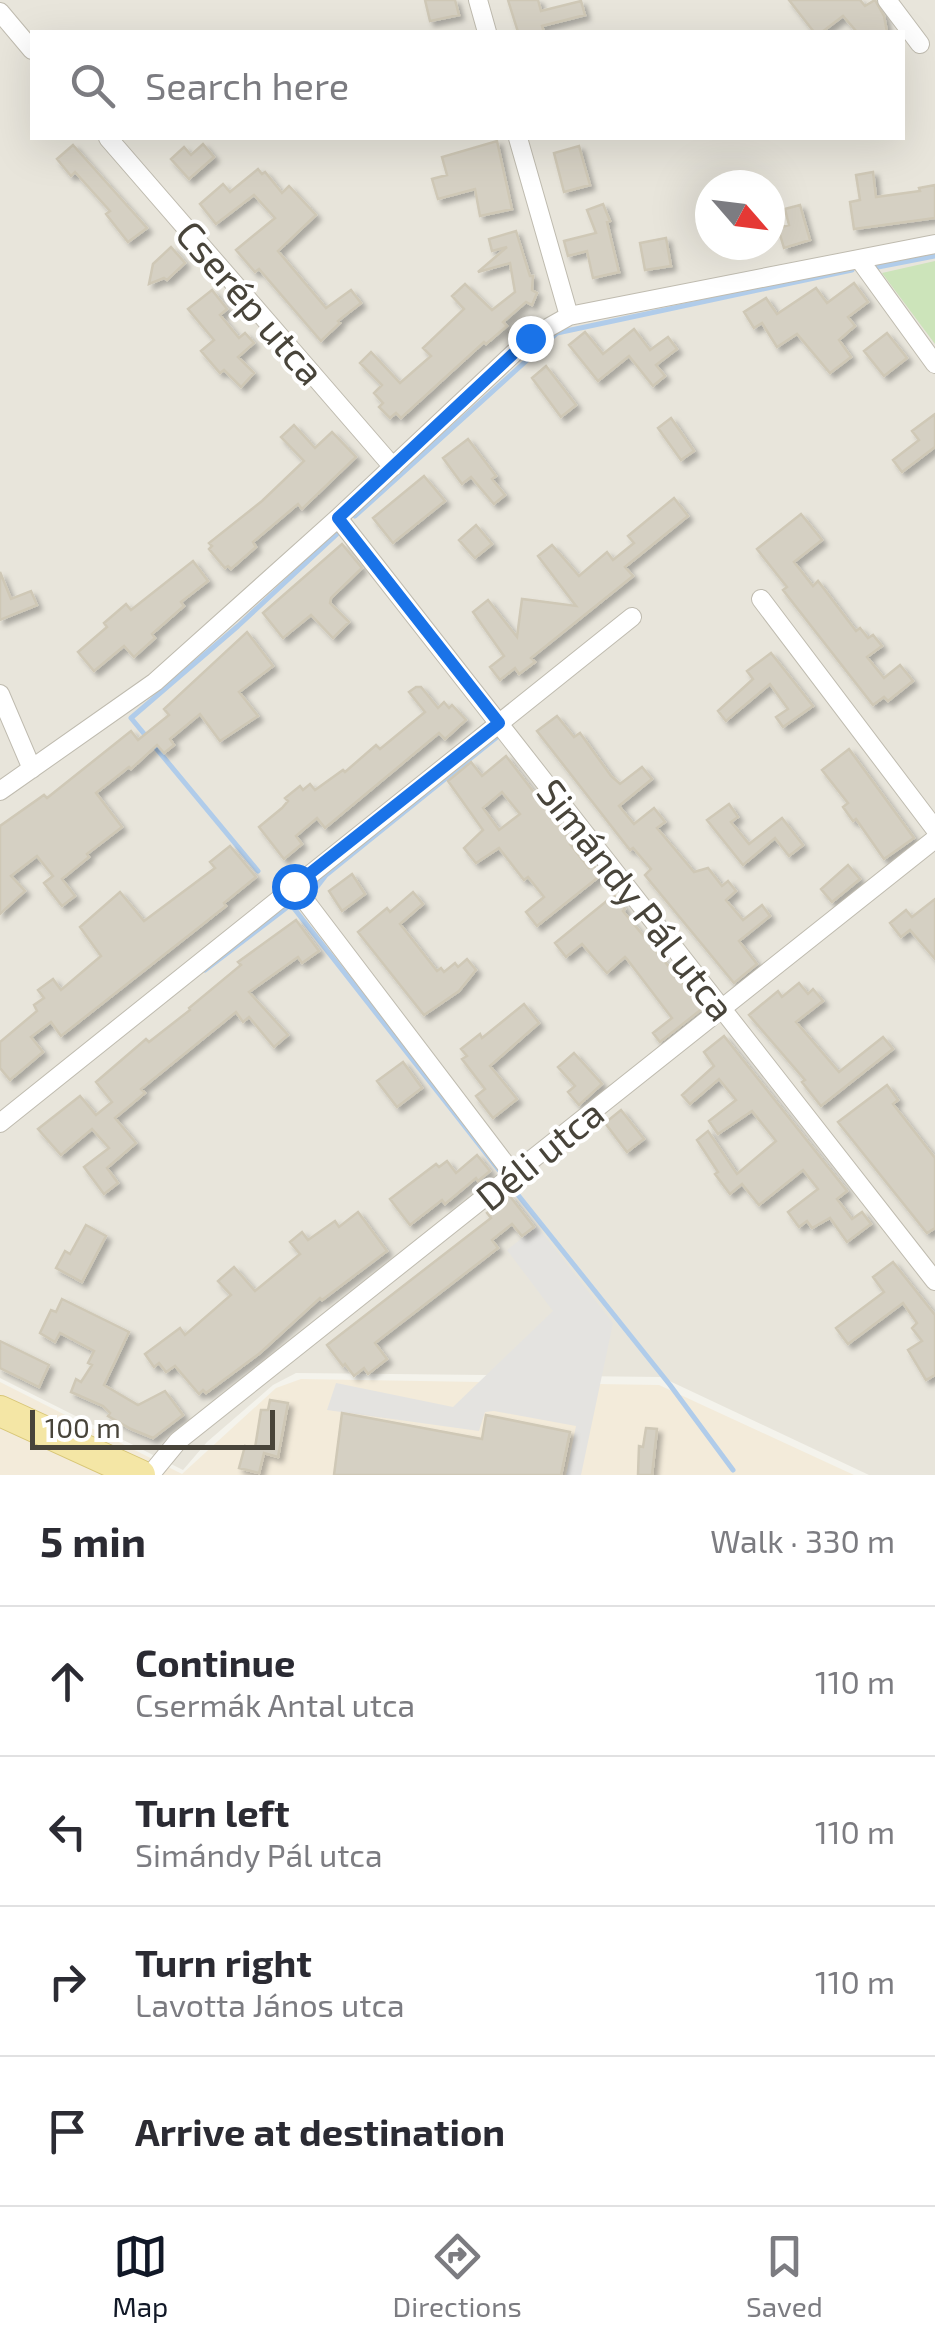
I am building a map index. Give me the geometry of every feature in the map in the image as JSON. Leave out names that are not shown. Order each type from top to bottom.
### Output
[{"type":"main road","points":[[0,1411],[91,1462],[140,1475]]},
{"type":"street","points":[[478,0],[487,30]]},
{"type":"street","points":[[887,0],[920,44]]},
{"type":"street","points":[[0,12],[30,48]]},
{"type":"street","name":"Cserép utca","points":[[110,140],[393,467]]},
{"type":"street","points":[[519,140],[569,316]]},
{"type":"street","points":[[0,791],[155,682],[530,338],[569,316],[935,244]]},
{"type":"street","points":[[859,259],[935,364]]},
{"type":"street","name":"Simándy Pál utca","points":[[338,518],[935,1281]]},
{"type":"street","points":[[761,599],[935,830]]},
{"type":"street","points":[[0,1123],[632,617]]},
{"type":"street","points":[[0,694],[32,769]]},
{"type":"street","name":"Déli utca","points":[[150,1475],[178,1441],[935,838]]},
{"type":"street","points":[[294,886],[514,1174]]},
{"type":"shaded area","points":[[0,0],[935,0],[935,1475],[869,1475],[661,1377],[296,1373],[273,1385],[207,1442],[183,1470],[0,1378]]},
{"type":"shaded area","points":[[537,1226],[613,1323],[581,1475],[566,1475],[576,1426],[494,1411],[485,1412],[479,1431],[327,1410],[336,1383],[453,1407],[553,1311],[507,1250]]},
{"type":"shaded area","points":[[301,1379],[659,1385],[854,1475],[0,1475],[0,1382],[182,1474],[276,1388]]},
{"type":"green space","points":[[935,261],[935,344],[882,273]]},
{"type":"building","points":[[425,0],[455,0],[459,15],[430,21]]},
{"type":"building","points":[[508,0],[538,0],[541,11],[581,1],[585,15],[542,26],[543,30],[517,30]]},
{"type":"building","points":[[789,0],[860,0],[865,6],[875,0],[887,30],[855,30],[843,16],[825,30],[812,30]]},
{"type":"building","points":[[497,141],[512,209],[480,216],[475,189],[438,199],[432,179],[447,175],[442,157]]},
{"type":"building","points":[[203,144],[214,157],[189,179],[171,159],[184,147],[191,155]]},
{"type":"building","points":[[73,145],[147,228],[128,242],[106,214],[110,211],[75,172],[71,176],[57,159]]},
{"type":"building","points":[[579,146],[590,185],[564,192],[554,153]]},
{"type":"building","points":[[258,169],[282,193],[289,186],[316,215],[278,251],[326,308],[351,290],[361,303],[321,341],[259,269],[255,272],[236,250],[275,218],[254,195],[216,224],[200,204],[223,184],[230,192]]},
{"type":"building","points":[[873,172],[876,197],[935,185],[935,218],[854,229],[850,202],[860,200],[856,175]]},
{"type":"building","points":[[603,204],[619,272],[593,278],[587,251],[568,256],[564,241],[596,233],[587,210]]},
{"type":"building","points":[[800,205],[810,240],[785,248],[785,226],[789,225],[785,209]]},
{"type":"building","points":[[516,231],[533,276],[532,290],[537,293],[532,305],[526,302],[503,322],[507,326],[401,418],[396,413],[390,418],[379,407],[383,403],[374,393],[382,385],[360,363],[371,352],[400,383],[431,356],[423,348],[464,309],[452,296],[465,284],[492,310],[515,292],[510,263],[478,272],[507,247],[492,251],[489,239]]},
{"type":"building","points":[[666,238],[671,266],[645,270],[640,243]]},
{"type":"building","points":[[171,247],[185,263],[167,280],[149,284],[153,264]]},
{"type":"building","points":[[854,283],[868,302],[848,317],[855,326],[839,340],[851,357],[830,373],[797,334],[777,347],[762,323],[754,328],[744,312],[766,298],[777,314],[816,288],[827,303]]},
{"type":"building","points":[[212,290],[227,309],[220,315],[239,338],[245,333],[254,343],[238,357],[254,373],[241,387],[224,370],[220,373],[201,351],[214,340],[188,309]]},
{"type":"building","points":[[634,329],[650,350],[668,337],[677,349],[656,365],[665,376],[653,386],[629,356],[598,381],[569,345],[585,332],[603,354]]},
{"type":"building","points":[[887,333],[907,358],[884,376],[864,351]]},
{"type":"building","points":[[546,366],[576,405],[561,417],[532,378]]},
{"type":"building","points":[[935,414],[935,447],[902,472],[893,460],[919,440],[912,431]]},
{"type":"building","points":[[671,418],[694,451],[681,460],[658,428]]},
{"type":"building","points":[[294,425],[315,448],[332,432],[356,457],[302,509],[298,504],[253,542],[256,547],[231,569],[225,568],[209,549],[209,543],[304,461],[281,437]]},
{"type":"building","points":[[468,439],[505,495],[494,504],[471,477],[462,484],[443,458]]},
{"type":"building","points":[[424,476],[445,501],[393,543],[373,518]]},
{"type":"building","points":[[674,498],[688,516],[625,567],[633,576],[531,658],[535,662],[519,674],[515,668],[500,680],[490,667],[504,656],[473,612],[488,600],[517,637],[522,599],[576,606],[538,556],[552,545],[579,576],[607,552],[613,560],[634,543],[628,536]]},
{"type":"building","points":[[801,514],[822,540],[794,562],[813,586],[818,581],[856,631],[860,628],[868,638],[873,635],[882,646],[867,657],[884,678],[900,665],[913,681],[888,701],[884,697],[873,705],[783,590],[787,587],[757,549]]},
{"type":"building","points":[[476,525],[492,544],[475,558],[459,540]]},
{"type":"building","points":[[342,544],[362,568],[331,598],[330,603],[349,622],[333,638],[311,615],[283,638],[263,613]]},
{"type":"building","points":[[193,561],[208,581],[181,602],[184,606],[152,634],[155,638],[134,657],[124,646],[94,671],[78,652],[107,627],[104,623],[126,604],[131,610]]},
{"type":"building","points":[[0,572],[11,599],[31,591],[37,605],[0,620]]},
{"type":"building","points":[[247,632],[273,666],[239,692],[258,716],[220,741],[200,714],[170,739],[174,745],[164,753],[157,745],[96,793],[122,827],[62,879],[75,896],[62,906],[44,883],[53,876],[37,856],[11,876],[25,891],[0,914],[0,826],[44,795],[47,798],[131,731],[138,740],[169,715],[164,709]]},
{"type":"building","points":[[771,653],[813,706],[783,727],[776,717],[788,709],[770,684],[726,721],[718,711],[753,679],[747,671]]},
{"type":"building","points":[[421,687],[438,708],[444,702],[449,708],[452,705],[466,720],[445,739],[439,733],[325,828],[317,818],[296,836],[302,844],[284,859],[259,827],[300,786],[303,790],[310,784],[315,790],[345,772],[376,745],[380,749],[425,712],[409,692]]},
{"type":"building","points":[[557,716],[574,737],[580,733],[620,784],[642,767],[652,779],[619,806],[634,824],[654,808],[665,822],[657,828],[694,872],[708,868],[722,886],[728,881],[736,891],[726,900],[743,920],[762,905],[770,916],[739,941],[757,964],[734,983],[645,875],[651,869],[633,848],[630,850],[537,731]]},
{"type":"building","points":[[849,749],[914,838],[884,859],[843,807],[848,803],[822,770]]},
{"type":"building","points":[[506,756],[589,868],[593,865],[601,875],[537,926],[526,912],[544,897],[528,877],[524,880],[499,848],[476,863],[464,848],[483,830],[448,781],[471,762],[482,776]],"holes":[[[502,792],[520,814],[499,830],[483,808]]]},
{"type":"building","points":[[729,804],[738,817],[731,822],[749,844],[782,818],[803,845],[789,856],[775,838],[743,865],[707,820]]},
{"type":"building","points":[[230,846],[256,877],[224,903],[226,906],[61,1036],[51,1022],[31,1037],[43,1052],[10,1080],[0,1068],[0,1042],[37,1011],[34,1005],[44,998],[38,990],[53,979],[61,990],[101,956],[80,927],[120,892],[144,921],[215,868],[210,862]]},
{"type":"building","points":[[848,865],[860,879],[832,902],[821,889]]},
{"type":"building","points":[[352,874],[365,894],[342,911],[329,891]]},
{"type":"building","points":[[413,892],[423,904],[400,924],[437,971],[441,968],[444,972],[455,963],[458,967],[467,959],[476,970],[459,991],[424,1015],[358,932]]},
{"type":"building","points":[[614,895],[703,1008],[660,1042],[653,1033],[672,1018],[625,957],[607,973],[582,944],[566,957],[555,943]]},
{"type":"building","points":[[935,899],[935,959],[910,930],[901,937],[890,923],[906,910],[912,917]]},
{"type":"building","points":[[296,920],[319,951],[302,963],[298,957],[249,992],[288,1035],[274,1047],[249,1017],[243,1022],[236,1012],[141,1089],[145,1093],[115,1118],[136,1143],[107,1168],[118,1183],[104,1194],[84,1167],[109,1148],[92,1129],[61,1155],[38,1129],[80,1096],[96,1115],[112,1102],[96,1082],[146,1039],[149,1042],[190,1010],[241,965],[238,962]]},
{"type":"building","points":[[799,983],[808,994],[813,989],[823,1001],[796,1022],[839,1072],[883,1037],[893,1049],[821,1106],[802,1082],[805,1080],[749,1015],[778,991],[782,997]]},
{"type":"building","points":[[524,1004],[539,1023],[490,1066],[517,1099],[493,1118],[476,1096],[485,1089],[462,1059],[467,1056],[461,1049],[480,1034],[482,1038]]},
{"type":"building","points":[[724,1036],[847,1191],[837,1199],[852,1219],[862,1212],[871,1224],[847,1242],[830,1218],[812,1228],[807,1221],[799,1227],[788,1212],[818,1189],[803,1170],[759,1205],[742,1184],[730,1194],[715,1174],[718,1172],[697,1140],[708,1131],[737,1174],[776,1141],[752,1111],[718,1134],[709,1121],[736,1100],[719,1079],[690,1104],[682,1095],[714,1066],[704,1052]]},
{"type":"building","points":[[574,1053],[602,1084],[579,1105],[568,1092],[575,1086],[558,1067]]},
{"type":"building","points":[[403,1062],[422,1088],[397,1107],[377,1081]]},
{"type":"building","points":[[887,1085],[898,1100],[893,1104],[935,1158],[935,1228],[927,1233],[838,1122]]},
{"type":"building","points":[[621,1110],[644,1139],[627,1152],[605,1123]]},
{"type":"building","points":[[477,1155],[490,1171],[410,1225],[390,1199],[436,1164],[439,1167],[447,1161],[456,1173]]},
{"type":"building","points":[[509,1195],[534,1227],[522,1236],[512,1224],[492,1240],[498,1248],[375,1343],[387,1359],[368,1374],[364,1368],[354,1376],[343,1366],[327,1345],[491,1218],[487,1213]]},
{"type":"building","points":[[358,1212],[387,1251],[320,1298],[260,1353],[206,1393],[203,1390],[199,1394],[175,1366],[166,1372],[159,1363],[154,1367],[145,1354],[180,1328],[185,1335],[231,1295],[218,1281],[234,1267],[255,1291],[300,1254],[290,1242],[302,1232],[308,1240],[335,1221],[339,1227]]},
{"type":"building","points":[[86,1225],[106,1236],[82,1282],[56,1268],[65,1251],[70,1254]]},
{"type":"building","points":[[893,1262],[935,1315],[935,1375],[926,1380],[908,1350],[922,1341],[912,1328],[917,1323],[903,1303],[848,1344],[836,1328],[884,1292],[873,1277]]},
{"type":"building","points":[[62,1299],[129,1332],[104,1385],[138,1405],[165,1391],[183,1415],[153,1438],[108,1416],[110,1413],[103,1406],[71,1392],[76,1379],[81,1382],[92,1365],[88,1363],[94,1351],[60,1333],[55,1342],[40,1333],[51,1310],[56,1312]]},
{"type":"building","points":[[0,1341],[49,1365],[39,1387],[0,1368]]},
{"type":"building","points":[[270,1400],[288,1403],[278,1457],[264,1453],[259,1473],[239,1468],[245,1446],[255,1448],[261,1410],[268,1410]]},
{"type":"building","points":[[342,1413],[482,1439],[486,1415],[570,1432],[561,1475],[334,1475]]},
{"type":"building","points":[[646,1428],[657,1429],[652,1475],[638,1475],[639,1446],[643,1447]]},
{"type":"waterway","points":[[878,267],[935,256]]},
{"type":"waterway","points":[[355,516],[557,333],[852,270]]},
{"type":"waterway","points":[[258,871],[131,718],[337,534]]},
{"type":"waterway","points":[[316,888],[326,875],[497,737]]},
{"type":"waterway","points":[[289,902],[499,1170]]},
{"type":"waterway","points":[[205,970],[290,905]]},
{"type":"waterway","points":[[514,1190],[733,1470]]},
{"type":"route","points":[[294,886],[499,723],[338,518],[530,338]]}]
